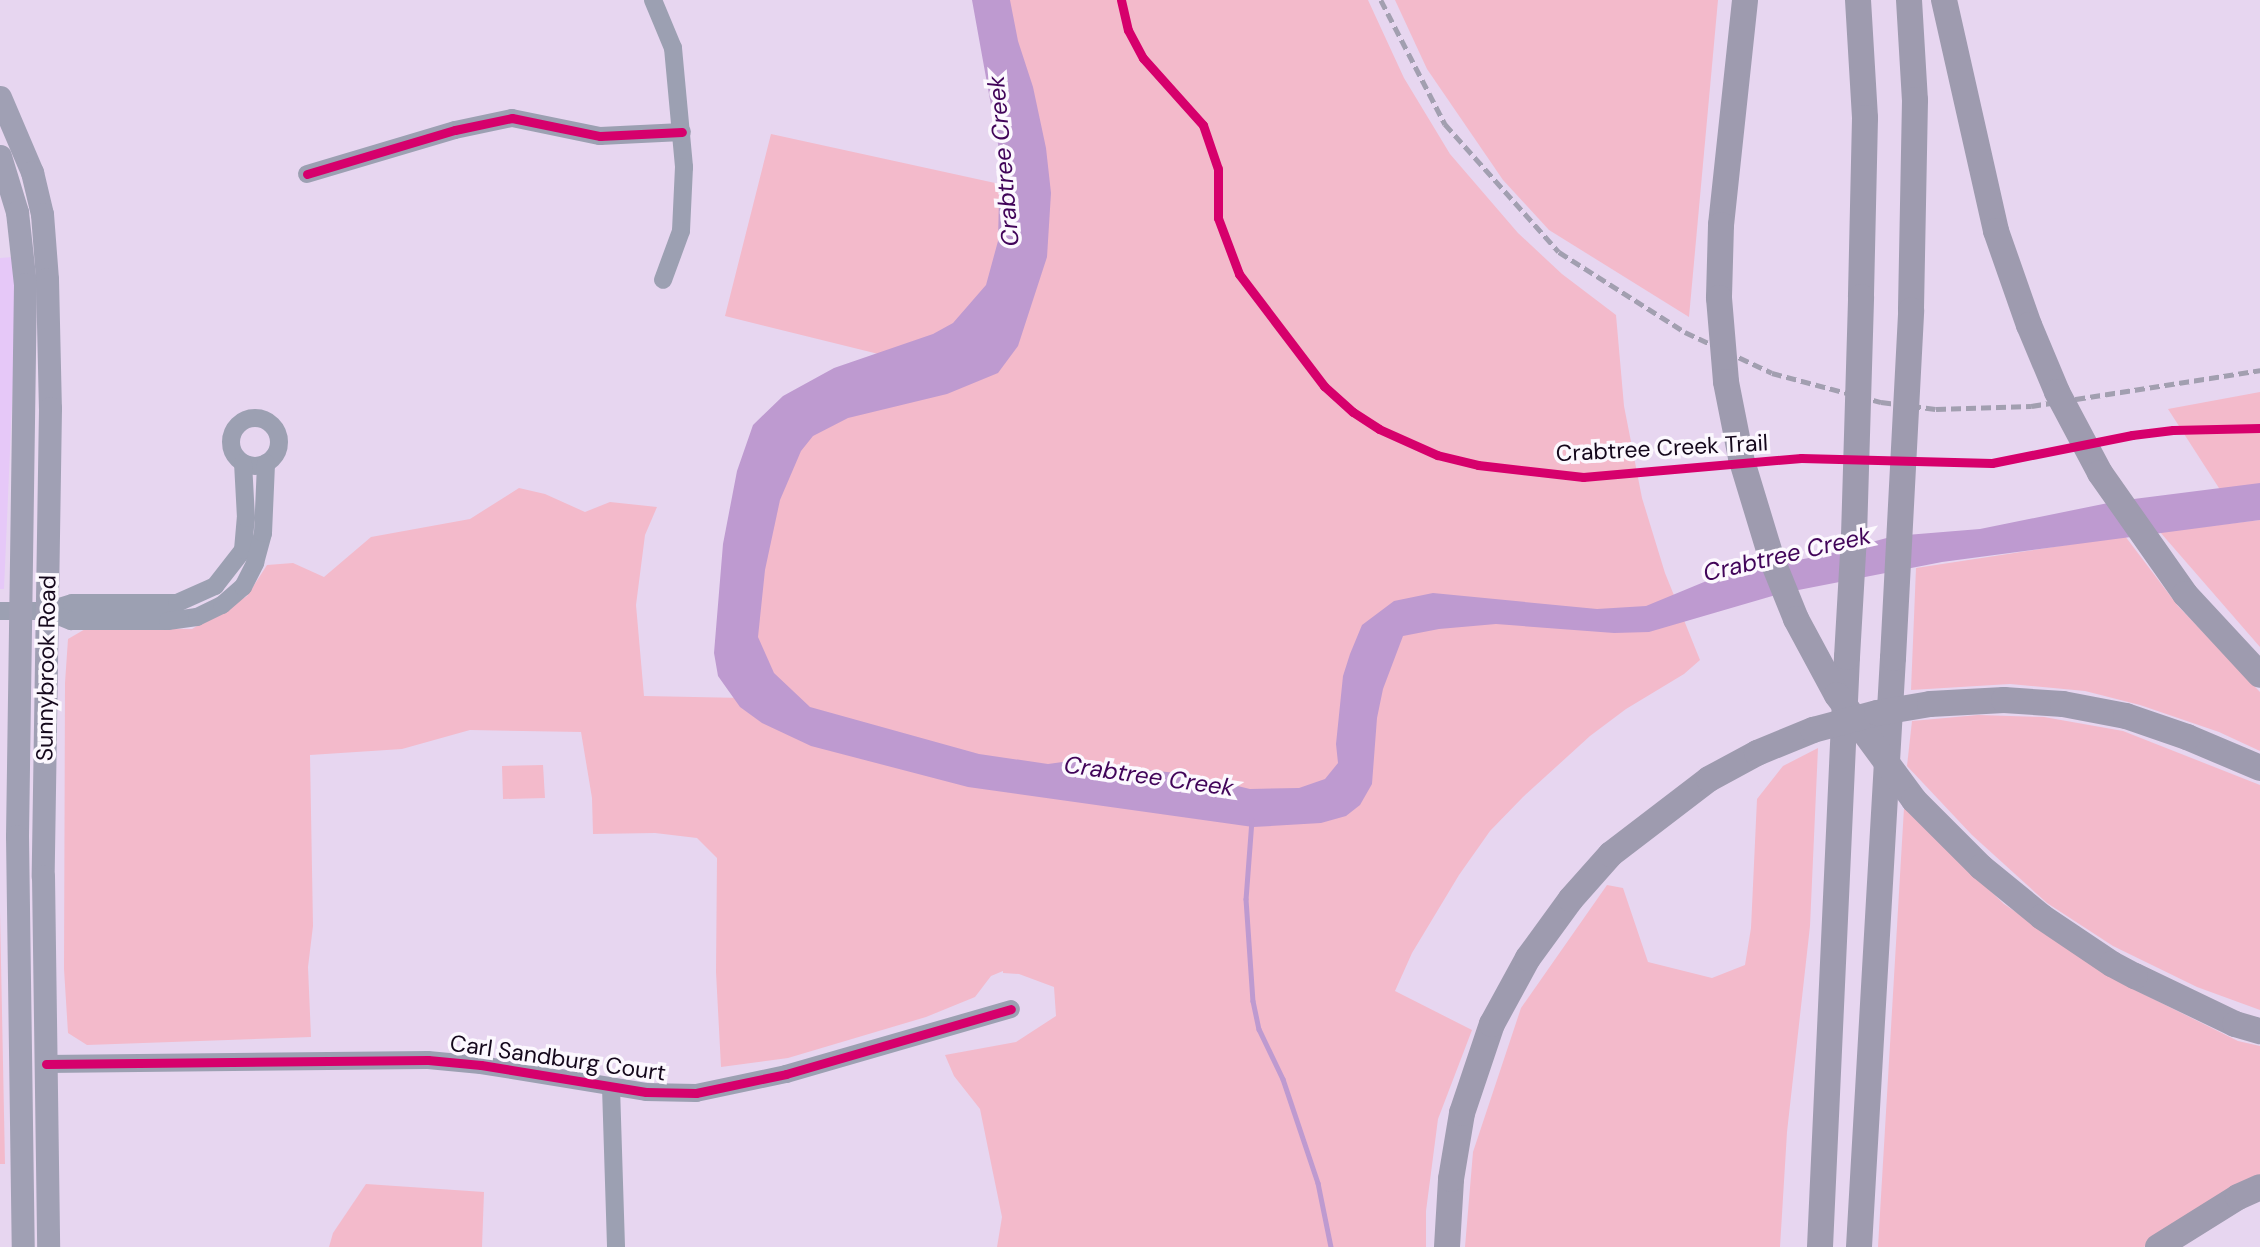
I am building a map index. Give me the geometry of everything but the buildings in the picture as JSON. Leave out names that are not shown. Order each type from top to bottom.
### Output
[{"type":"highway","points":[[1745,0],[1721,225],[1719,298],[1725,368],[1741,458],[1771,557],[1796,619],[1837,695],[1914,800],[1981,867],[2042,917],[2112,964],[2235,1024],[2260,1031]]},
{"type":"highway","points":[[1820,1247],[1854,536],[1865,118],[1858,0]]},
{"type":"highway","points":[[1859,1247],[1911,310],[1915,100],[1909,0]]},
{"type":"highway","points":[[1944,0],[1996,231],[2029,325],[2057,392],[2101,473],[2185,594],[2260,675]]},
{"type":"highway","points":[[1447,1247],[1451,1179],[1462,1113],[1492,1024],[1528,958],[1570,899],[1611,854],[1653,819],[1709,779],[1757,753],[1813,730],[1877,713],[1930,704],[2004,700],[2063,704],[2101,711],[2187,737],[2260,768]]},
{"type":"highway","points":[[2158,1247],[2238,1197],[2260,1187]]},
{"type":"main road","name":"Sunnybrook Road","points":[[0,97],[32,172],[46,249],[50,396],[43,876],[48,1247]]},
{"type":"main road","name":"Sunnybrook Road","points":[[0,156],[17,212],[25,284],[10,611],[20,946],[23,1247]]},
{"type":"main road","points":[[20,946],[29,969],[33,1044],[46,1064]]},
{"type":"street","points":[[653,0],[673,48],[684,167],[681,231],[663,280]]},
{"type":"street","points":[[307,174],[455,130],[512,118],[600,136],[682,132]]},
{"type":"street","points":[[10,611],[46,611],[72,603],[177,603],[215,586],[243,550],[246,518],[243,463],[233,450],[232,434],[242,421],[258,418],[275,427],[279,439],[276,453],[259,466],[243,463]]},
{"type":"street","points":[[46,611],[71,621],[168,621],[197,617],[222,605],[243,587],[255,563],[263,533],[266,463]]},
{"type":"street","name":"Carl Sandburg Court","points":[[46,1064],[428,1060],[481,1065],[646,1092],[696,1093],[741,1086],[1011,1009]]},
{"type":"street","points":[[611,1087],[616,1247]]},
{"type":"shaded area","points":[[995,0],[1368,0],[1404,78],[1450,154],[1518,233],[1562,274],[1616,315],[1624,406],[1642,498],[1665,573],[1700,660],[1684,674],[1626,709],[1590,736],[1523,797],[1490,831],[1459,875],[1412,953],[1395,991],[1472,1030],[1438,1119],[1426,1211],[1426,1247],[997,1247],[1002,1217],[980,1109],[954,1076],[945,1055],[1016,1042],[1056,1016],[1054,987],[1003,971],[991,976],[975,997],[926,1017],[788,1058],[721,1067],[716,972],[717,858],[697,838],[655,833],[593,834],[592,798],[581,732],[470,730],[402,749],[310,755],[313,926],[308,967],[311,1037],[87,1045],[68,1033],[64,969],[65,683],[68,639],[87,628],[192,629],[247,596],[267,565],[293,563],[324,577],[371,537],[470,519],[519,488],[545,494],[585,512],[610,502],[657,507],[645,535],[636,605],[644,696],[744,698],[749,456],[923,365],[725,316],[771,134],[1022,189]]},
{"type":"shaded area","points":[[1395,0],[1718,0],[1689,317],[1549,230],[1503,180],[1427,69]]},
{"type":"shaded area","points":[[13,257],[17,290],[4,589],[0,589],[0,258]]},
{"type":"shaded area","points":[[2260,392],[2260,500],[2226,499],[2168,409]]},
{"type":"shaded area","points":[[2260,520],[2260,647],[2160,532]]},
{"type":"shaded area","points":[[2125,536],[2178,606],[2260,692],[2260,751],[2219,732],[2140,705],[2085,691],[2010,684],[1911,690],[1916,568]]},
{"type":"shaded area","points":[[1978,715],[2044,717],[2123,731],[2260,785],[2260,1010],[2197,987],[2113,946],[2047,903],[1972,835],[1907,766],[1912,721]]},
{"type":"shaded area","points":[[1818,748],[1810,926],[1787,1132],[1780,1247],[1465,1247],[1473,1152],[1521,1008],[1607,885],[1623,888],[1648,962],[1712,978],[1745,965],[1751,928],[1757,799],[1783,766]]},
{"type":"shaded area","points":[[543,765],[545,798],[503,799],[502,766]]},
{"type":"shaded area","points":[[1904,808],[2004,904],[2123,984],[2238,1041],[2260,1046],[2260,1178],[2235,1188],[2144,1247],[1878,1247]]},
{"type":"shaded area","points":[[0,911],[5,1164],[0,1164]]},
{"type":"shaded area","points":[[366,1184],[484,1192],[482,1247],[329,1247],[333,1233]]},
{"type":"water","name":"Crabtree Creek","points":[[972,0],[1010,0],[1046,148],[1051,193],[1047,257],[1018,346],[998,373],[947,394],[848,418],[813,436],[801,451],[780,500],[765,570],[758,637],[774,673],[810,707],[979,754],[1048,764],[1077,760],[1115,767],[1188,774],[1250,789],[1299,788],[1325,779],[1338,763],[1336,744],[1343,676],[1350,654],[1362,625],[1394,601],[1433,593],[1597,609],[1646,606],[1721,575],[1824,555],[1894,536],[1980,529],[2118,501],[2260,483],[2260,520],[1942,562],[1783,593],[1649,632],[1614,633],[1496,624],[1439,629],[1403,636],[1383,689],[1377,718],[1372,784],[1360,805],[1346,816],[1321,823],[1253,827],[968,787],[811,746],[762,723],[740,707],[718,676],[714,653],[723,544],[737,471],[753,425],[783,396],[834,368],[933,334],[953,323],[986,285],[998,241],[1000,155]]},
{"type":"waterway","points":[[1252,820],[1246,899],[1253,1001],[1259,1029],[1283,1079],[1318,1183],[1331,1247]]},
{"type":"railway","points":[[1381,0],[1445,124],[1559,252],[1685,332],[1772,373],[1881,402],[1936,409],[2031,406],[2260,370]]},
{"type":"cycle path","name":"Crabtree Creek Trail","points":[[1121,0],[1128,30],[1143,58],[1203,125],[1218,169],[1218,218],[1239,274],[1324,386],[1353,412],[1379,429],[1437,455],[1478,465],[1583,477],[1801,458],[1992,463],[2132,435],[2173,430],[2260,428]]},
{"type":"cycle path","points":[[307,174],[455,130],[512,118],[600,136],[682,132]]},
{"type":"cycle path","points":[[46,1064],[428,1060],[481,1065],[646,1092],[696,1093],[786,1074],[1011,1009]]}]
